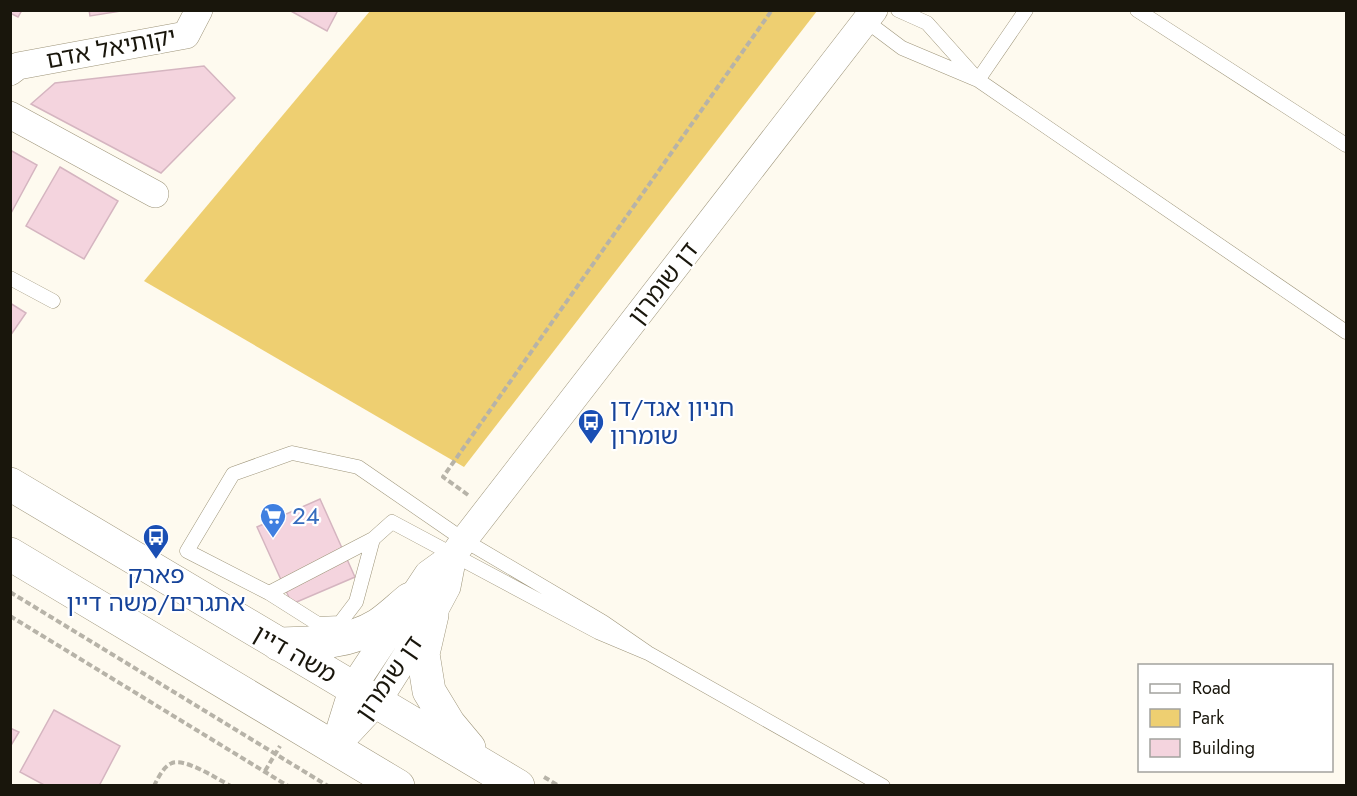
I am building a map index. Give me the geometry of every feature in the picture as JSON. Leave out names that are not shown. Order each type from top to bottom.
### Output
[{"type":"main road","name":"משה דיין","points":[[10,484],[481,763],[529,780]]},
{"type":"main road","points":[[10,554],[398,786]]},
{"type":"main road","points":[[278,644],[326,643],[348,638],[421,607],[423,654],[429,691],[449,724],[481,763]]},
{"type":"street","name":"יקותיאל אדם","points":[[10,72],[18,66],[186,34],[199,10]]},
{"type":"street","name":"דן שומרון","points":[[334,748],[421,607],[428,574],[458,548],[870,16]]},
{"type":"street","points":[[10,115],[155,194]]},
{"type":"lane","points":[[898,10],[927,24],[978,80]]},
{"type":"lane","points":[[978,80],[1026,10]]},
{"type":"lane","points":[[1137,10],[1347,145]]},
{"type":"lane","points":[[870,16],[902,48],[978,80],[1347,332]]},
{"type":"lane","points":[[10,278],[53,301]]},
{"type":"lane","points":[[373,539],[356,602],[339,623],[318,624],[269,593],[187,551],[233,474],[292,453],[358,467],[458,548],[598,632],[648,653]]},
{"type":"lane","points":[[269,593],[373,539],[392,522],[458,548],[603,622],[648,653],[883,786]]},
{"type":"path","points":[[488,509],[442,477],[772,10]]},
{"type":"path","points":[[10,592],[328,786]]},
{"type":"path","points":[[10,616],[288,786]]},
{"type":"path","points":[[154,786],[162,771],[173,763],[187,763],[231,786]]},
{"type":"path","points":[[529,780],[559,786]]},
{"type":"green space","points":[[370,11],[817,11],[464,467],[144,281]]},
{"type":"building","points":[[10,10],[22,10],[18,17],[10,13]]},
{"type":"building","points":[[89,10],[127,10],[90,16]]},
{"type":"building","points":[[289,10],[338,10],[327,31]]},
{"type":"building","points":[[204,66],[235,98],[161,173],[31,104],[55,83]]},
{"type":"building","points":[[10,150],[37,165],[10,215]]},
{"type":"building","points":[[60,167],[118,201],[84,259],[26,226]]},
{"type":"building","points":[[10,303],[26,313],[10,336]]},
{"type":"building","points":[[320,499],[355,577],[292,604],[257,527]]},
{"type":"building","points":[[54,710],[120,746],[99,786],[46,786],[20,772]]},
{"type":"building","points":[[10,728],[19,732],[10,747]]},
{"type":"place","name":"חניון אגד/דן שומרון","points":[[591,445]]},
{"type":"place","name":"24","points":[[273,539]]},
{"type":"place","name":"פארק אתגרים/משה דיין","points":[[156,560]]}]
